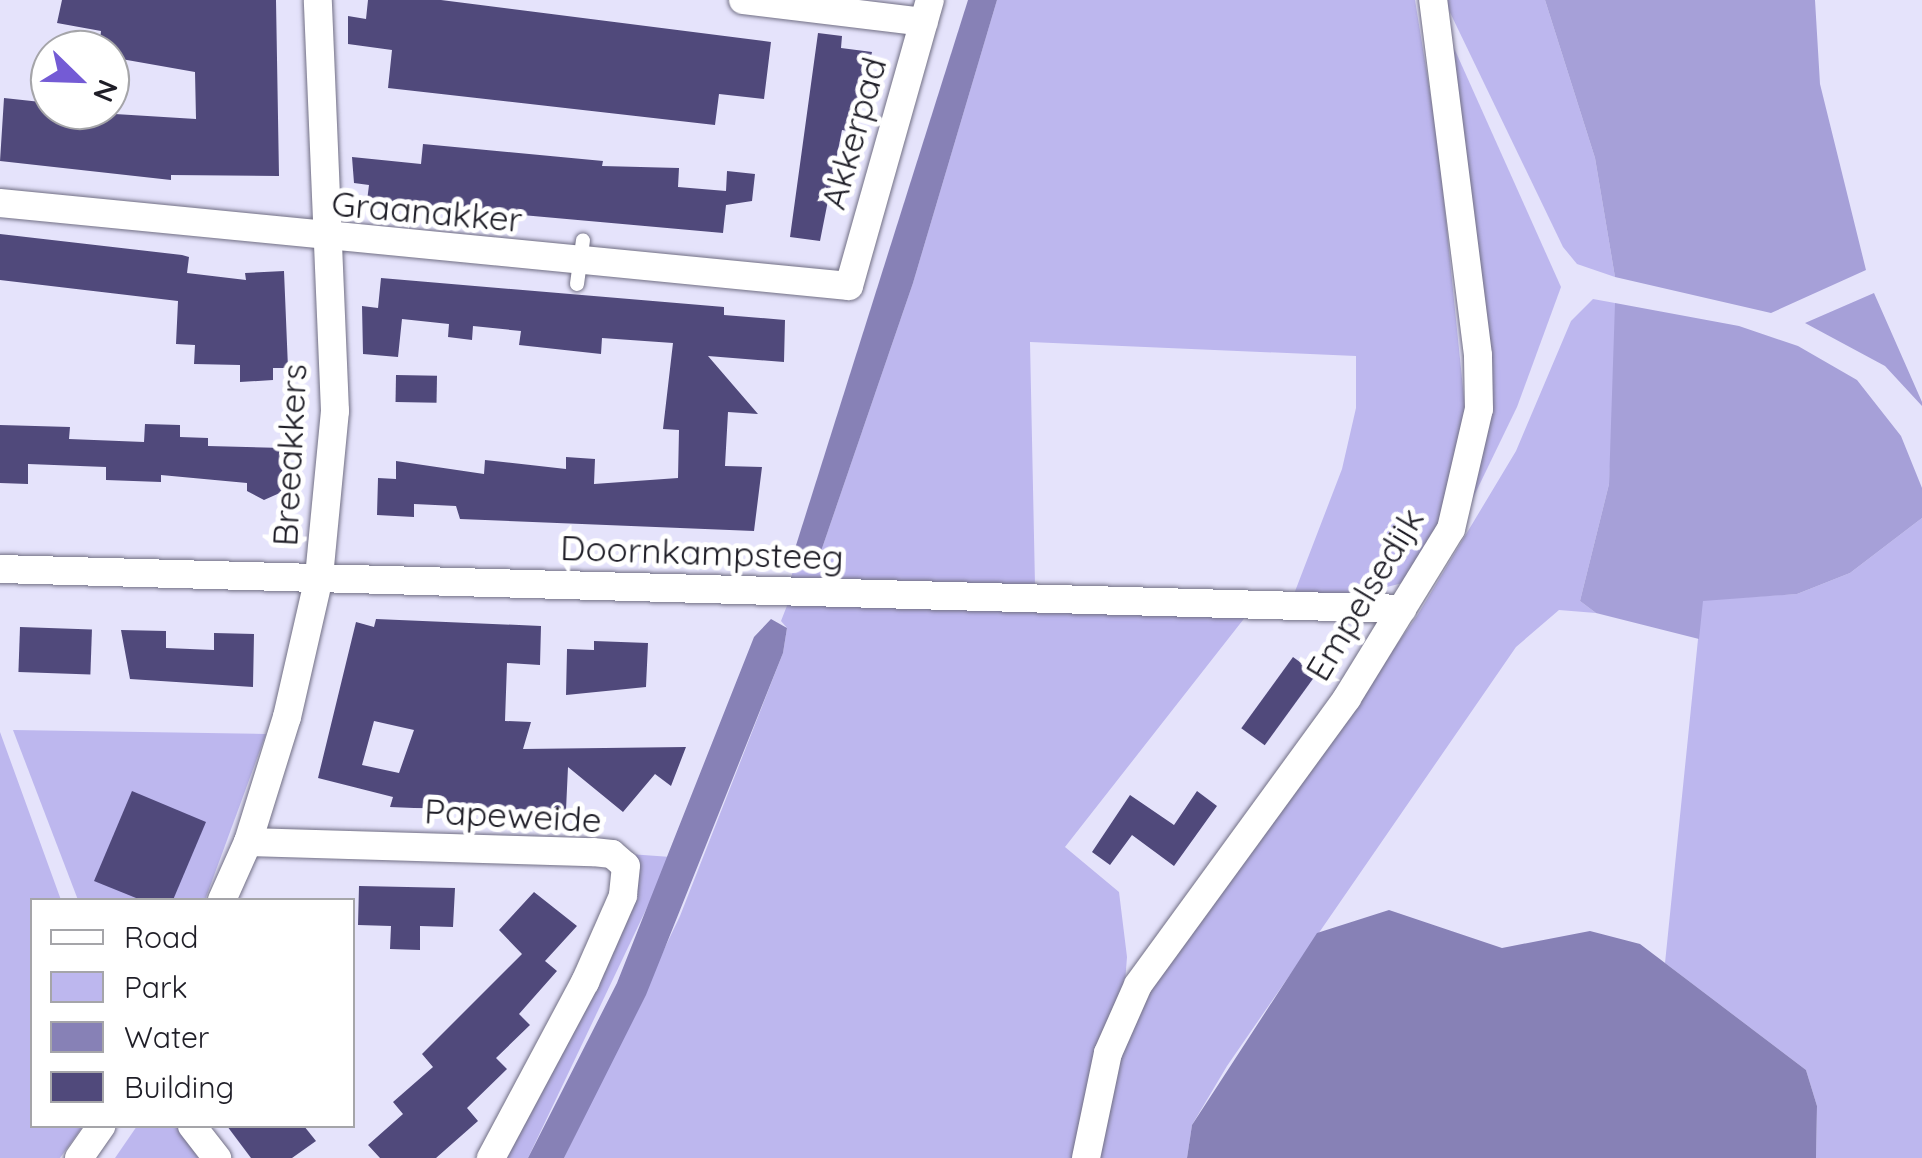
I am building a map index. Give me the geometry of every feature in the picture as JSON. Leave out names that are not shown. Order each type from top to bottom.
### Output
[{"type":"street","name":"Breeakkers","points":[[223,898],[248,842],[318,577],[336,411],[318,0]]},
{"type":"street","points":[[743,0],[927,11]]},
{"type":"street","name":"Empelsedijk","points":[[1086,1158],[1108,1053],[1138,984],[1347,698],[1451,529],[1479,408],[1471,289],[1433,0]]},
{"type":"street","name":"Akkerpad","points":[[848,286],[927,11]]},
{"type":"street","name":"Graanakker","points":[[0,203],[328,239],[848,286]]},
{"type":"street","name":"Doornkampsteeg","points":[[0,569],[745,594],[1402,609]]},
{"type":"street","name":"Papeweide","points":[[248,842],[593,852],[612,854],[626,866],[623,896],[585,982],[491,1158]]},
{"type":"street","points":[[79,1158],[100,1128]]},
{"type":"street","points":[[194,1128],[217,1158]]},
{"type":"green space","points":[[997,0],[1415,0],[1438,142],[1465,408],[1438,524],[1403,583],[1354,595],[1294,594],[1342,469],[1356,408],[1356,356],[1030,342],[1035,585],[790,580],[797,560],[817,563],[913,283]]},
{"type":"green space","points":[[1444,0],[1545,0],[1595,158],[1615,277],[1577,264],[1563,247]]},
{"type":"green space","points":[[1450,39],[1561,287],[1517,407],[1472,500]]},
{"type":"green space","points":[[1593,299],[1615,303],[1618,322],[1609,484],[1580,601],[1596,613],[1559,610],[1516,647],[1227,1066],[1192,1125],[1187,1158],[1099,1158],[1113,1070],[1146,997],[1417,616],[1516,451],[1571,321]]},
{"type":"green space","points":[[1922,518],[1922,1158],[1816,1158],[1817,1106],[1806,1070],[1665,963],[1702,600],[1797,594],[1850,573]]},
{"type":"green space","points":[[790,598],[1250,611],[1065,847],[1119,892],[1127,957],[1124,996],[1079,1158],[564,1158],[680,916],[783,653],[787,628],[781,621]]},
{"type":"green space","points":[[13,730],[266,734],[206,898],[77,898]]},
{"type":"green space","points":[[0,732],[60,898],[30,898],[30,1128],[82,1128],[60,1158],[0,1158]]},
{"type":"green space","points":[[629,854],[671,857],[528,1158],[503,1158]]},
{"type":"green space","points":[[136,1128],[178,1128],[198,1158],[115,1158]]},
{"type":"shaded area","points":[[1545,0],[1815,0],[1820,84],[1866,270],[1771,313],[1615,277],[1595,158]]},
{"type":"shaded area","points":[[1874,293],[1922,406],[1885,366],[1805,323]]},
{"type":"shaded area","points":[[1615,303],[1739,326],[1798,346],[1857,380],[1901,436],[1922,488],[1922,518],[1850,573],[1797,594],[1703,601],[1699,639],[1596,613],[1580,601],[1609,484]]},
{"type":"water","points":[[968,0],[997,0],[913,283],[817,563],[803,563],[792,558]]},
{"type":"water","points":[[771,619],[787,628],[783,653],[646,995],[564,1158],[528,1158],[617,983],[754,637]]},
{"type":"water","points":[[1389,910],[1502,948],[1590,931],[1640,944],[1806,1070],[1817,1106],[1816,1158],[1187,1158],[1192,1125],[1317,933]]},
{"type":"building","points":[[62,0],[276,0],[279,176],[171,175],[171,180],[0,161],[4,98],[30,101],[30,130],[130,130],[130,115],[196,119],[195,72],[130,61],[130,30],[96,30],[57,23]]},
{"type":"building","points":[[368,0],[441,0],[771,42],[764,99],[719,94],[715,125],[388,88],[392,50],[348,44],[348,16],[366,19]]},
{"type":"building","points":[[818,33],[842,36],[841,48],[872,52],[854,132],[842,130],[820,241],[790,237]]},
{"type":"building","points":[[423,144],[603,161],[602,166],[679,168],[678,187],[726,191],[727,171],[755,174],[752,201],[726,205],[723,233],[367,201],[369,185],[354,183],[352,157],[421,164]]},
{"type":"building","points":[[0,234],[182,255],[189,257],[187,273],[246,280],[245,273],[284,271],[288,368],[273,368],[273,380],[240,382],[240,365],[194,364],[195,345],[176,344],[178,301],[0,280]]},
{"type":"building","points":[[381,278],[724,307],[724,315],[785,320],[784,362],[708,356],[758,414],[728,412],[725,466],[762,467],[754,531],[460,519],[456,506],[414,504],[414,517],[377,515],[378,478],[396,479],[396,461],[484,474],[485,460],[566,469],[566,457],[595,459],[594,484],[678,478],[679,430],[663,429],[673,343],[602,338],[601,354],[519,345],[521,331],[473,326],[472,340],[448,337],[449,324],[402,319],[398,357],[363,354],[362,306],[378,308]]},
{"type":"building","points":[[396,375],[437,376],[437,403],[396,402]]},
{"type":"building","points":[[145,424],[180,425],[180,437],[208,438],[208,446],[283,448],[282,492],[264,500],[247,491],[247,483],[161,475],[161,482],[106,480],[106,467],[28,464],[28,484],[0,483],[0,425],[70,427],[69,439],[144,442]]},
{"type":"building","points":[[376,619],[541,626],[540,665],[507,663],[505,721],[531,722],[523,749],[686,747],[671,786],[655,774],[623,812],[568,767],[566,810],[414,808],[390,807],[393,797],[318,778],[356,622],[374,627]],"holes":[[[374,721],[414,730],[399,773],[362,765]]]},
{"type":"building","points":[[20,627],[92,630],[90,674],[18,672]]},
{"type":"building","points":[[121,630],[166,631],[166,648],[214,650],[214,633],[254,634],[253,687],[130,679]]},
{"type":"building","points":[[594,641],[648,643],[646,687],[566,695],[567,649],[594,650]]},
{"type":"building","points":[[1293,657],[1316,674],[1265,745],[1241,728]]},
{"type":"building","points":[[132,791],[206,822],[174,898],[136,898],[94,881]]},
{"type":"building","points":[[1197,791],[1217,806],[1174,866],[1132,835],[1110,865],[1092,852],[1130,795],[1174,825]]},
{"type":"building","points":[[359,886],[455,888],[453,927],[420,926],[420,950],[390,949],[391,926],[358,925]]},
{"type":"building","points":[[534,892],[577,926],[545,961],[557,971],[519,1014],[530,1025],[496,1058],[507,1069],[467,1108],[478,1121],[436,1158],[380,1158],[368,1145],[403,1114],[393,1102],[433,1067],[422,1054],[522,954],[499,930]]},
{"type":"building","points":[[228,1128],[306,1128],[316,1141],[292,1158],[251,1158]]}]
